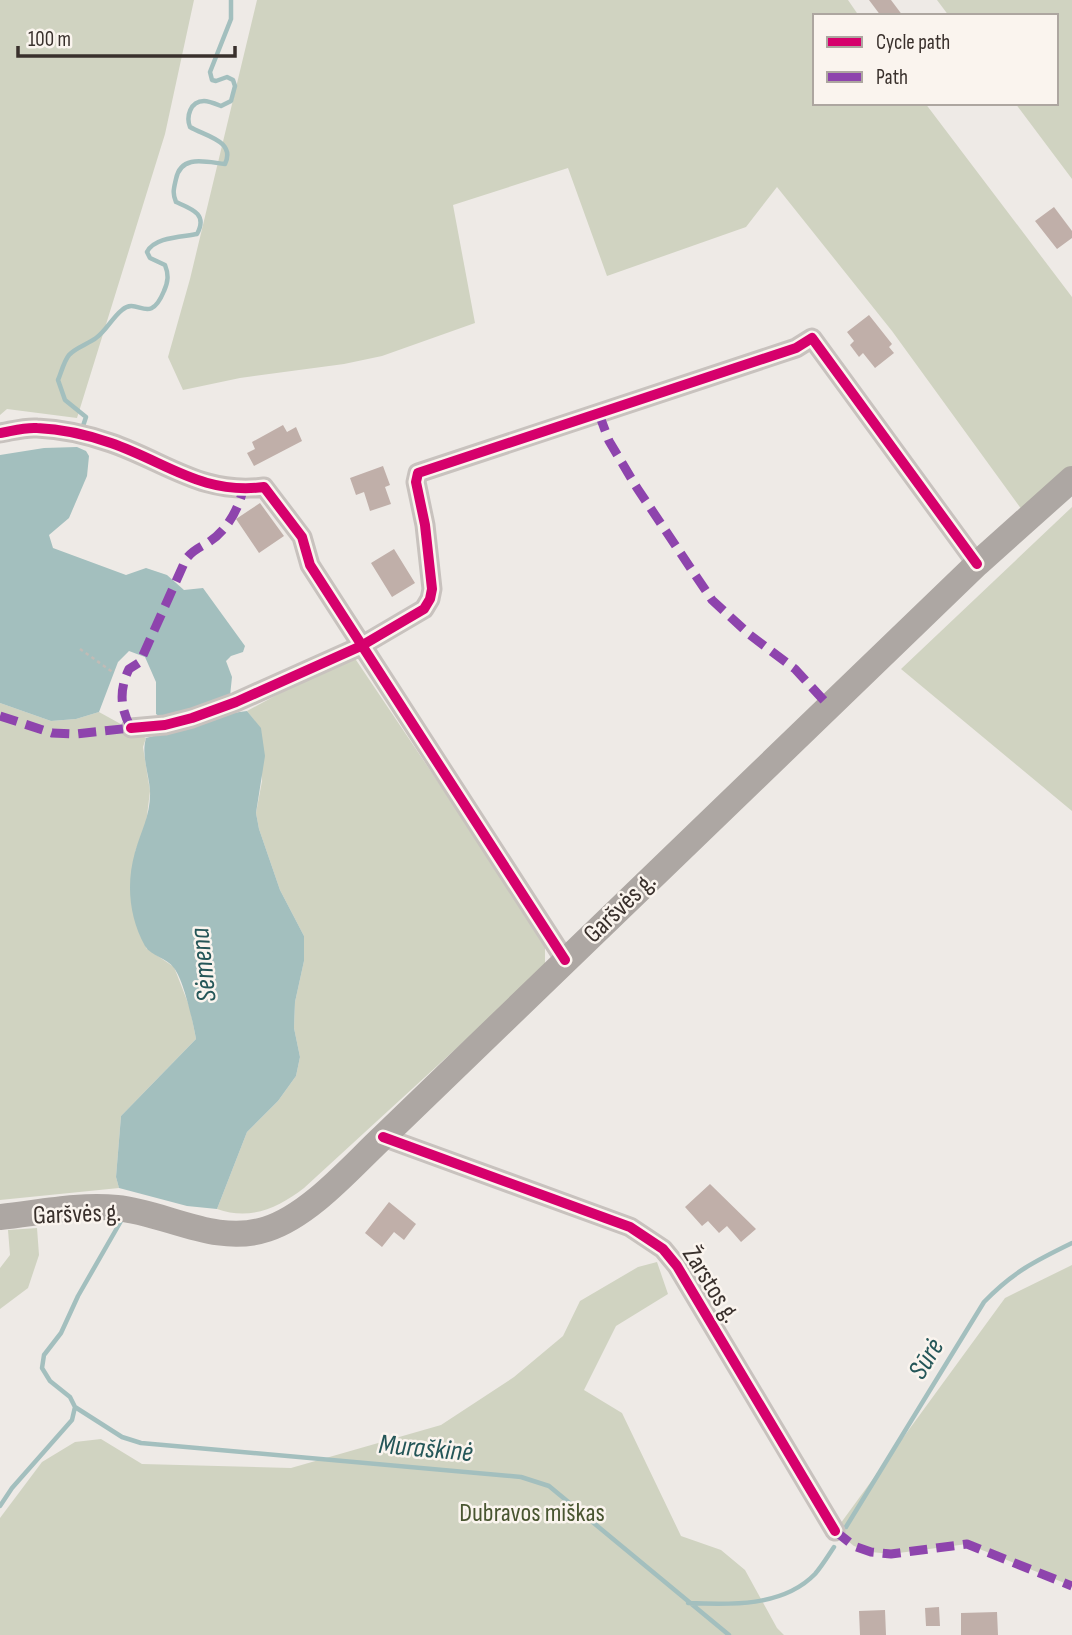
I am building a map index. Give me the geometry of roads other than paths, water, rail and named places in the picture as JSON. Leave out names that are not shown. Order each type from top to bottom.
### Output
[{"type":"main road","name":"Garšvės g.","points":[[0,1217],[116,1208],[226,1234],[268,1229],[291,1218],[383,1137],[977,564],[1072,480]]},
{"type":"street","points":[[131,728],[164,725],[236,702],[361,646],[424,609],[432,589],[425,526],[416,482],[418,472],[796,348],[812,338],[977,564]]},
{"type":"street","points":[[0,433],[35,427],[71,432],[112,444],[168,470],[201,481],[232,489],[264,487],[302,537],[310,565],[565,960]]},
{"type":"street","name":"Žarstos g.","points":[[383,1137],[630,1227],[663,1249],[677,1266],[835,1531]]},
{"type":"water","points":[[77,447],[86,451],[89,456],[87,476],[69,518],[49,535],[53,548],[126,575],[146,568],[167,575],[184,590],[203,588],[245,646],[243,652],[226,661],[232,677],[230,696],[163,719],[156,714],[156,682],[145,657],[129,651],[118,662],[99,712],[76,719],[51,721],[0,703],[0,455],[44,448]]},
{"type":"water","points":[[247,711],[261,728],[265,756],[256,813],[259,829],[280,890],[304,936],[304,961],[295,1002],[294,1028],[300,1057],[296,1076],[278,1101],[247,1132],[217,1209],[187,1206],[119,1188],[116,1177],[121,1116],[196,1039],[188,1002],[178,974],[171,965],[145,946],[135,924],[130,888],[132,864],[150,799],[144,751],[146,738],[211,721],[225,714]]},
{"type":"waterway","name":"Sėmena","points":[[83,426],[86,417],[65,400],[58,380],[66,360],[69,355],[100,335],[122,310],[133,306],[148,309],[159,302],[168,278],[167,272],[165,265],[150,258],[147,252],[156,243],[197,234],[201,222],[197,213],[176,202],[174,188],[179,171],[183,166],[195,161],[225,164],[227,156],[223,145],[190,127],[189,119],[190,110],[199,102],[221,106],[231,101],[235,86],[233,80],[227,77],[212,80],[210,72],[231,19],[231,0]]},
{"type":"waterway","name":"Sėmena","points":[[0,1506],[12,1488],[72,1420],[75,1407],[70,1397],[50,1381],[42,1368],[44,1355],[61,1333],[78,1296],[121,1221]]},
{"type":"waterway","name":"Sūrė","points":[[846,1527],[984,1302],[1025,1268],[1072,1243]]},
{"type":"waterway","name":"Muraškinė","points":[[75,1407],[122,1437],[141,1443],[521,1477],[549,1486],[729,1635]]},
{"type":"waterway","name":"Sūrė","points":[[688,1603],[755,1602],[788,1593],[815,1574],[834,1547]]},
{"type":"park label","name":"Dubravos miškas","points":[[532,1512]]}]
